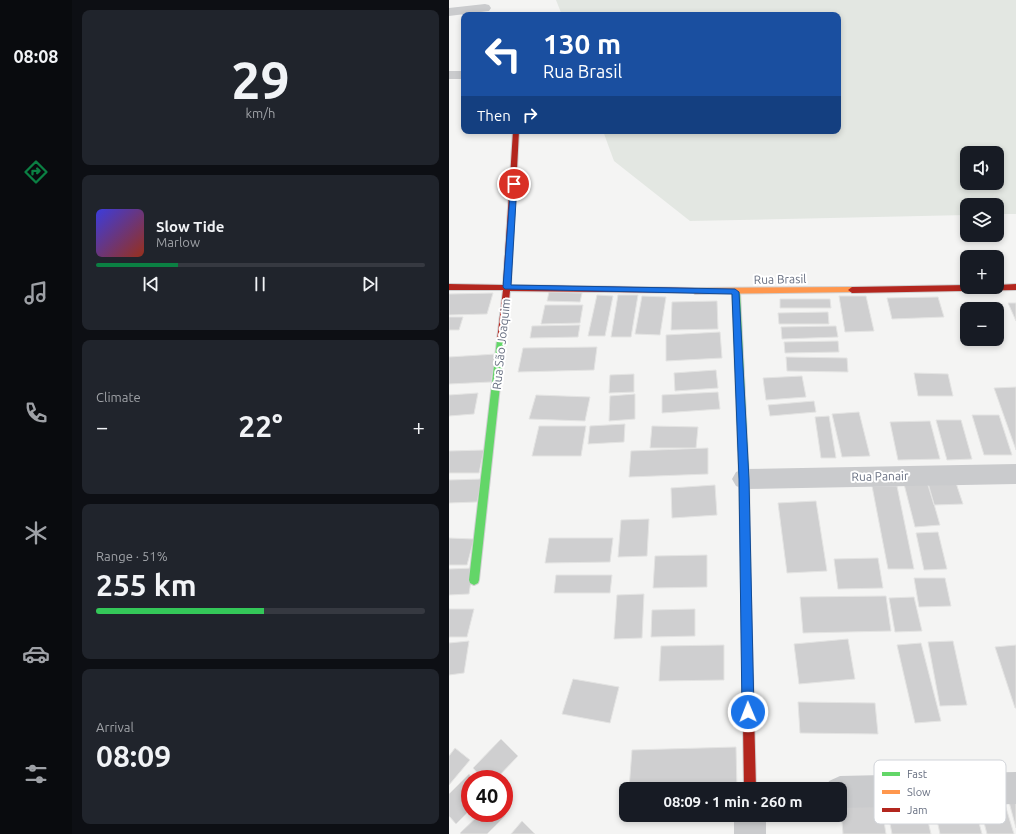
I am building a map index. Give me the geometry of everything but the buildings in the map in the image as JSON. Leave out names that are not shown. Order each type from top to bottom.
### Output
[{"type":"street","points":[[449,12],[486,8]]},
{"type":"street","points":[[449,75],[461,75]]},
{"type":"street","name":"Rua São Joaquim","points":[[474,580],[486,485],[507,287],[516,134]]},
{"type":"street","name":"Rua Brasil","points":[[449,287],[735,292],[1016,287]]},
{"type":"street","points":[[735,292],[744,479],[749,782]]},
{"type":"street","name":"Rua Panair","points":[[744,479],[1016,474]]},
{"type":"street","points":[[1006,788],[1016,788]]},
{"type":"street","points":[[847,792],[874,791]]},
{"type":"street","points":[[750,822],[750,834]]},
{"type":"shaded area","points":[[556,0],[1016,0],[1016,214],[1004,214],[1004,198],[960,198],[960,215],[690,221],[614,161],[604,134],[841,134],[841,12],[561,12]]},
{"type":"traffic: fast","points":[[736,292],[744,479],[746,594]]},
{"type":"traffic: fast","points":[[474,580],[501,340]]},
{"type":"traffic: slow","points":[[695,291],[852,290]]},
{"type":"traffic: jam","points":[[501,340],[507,287],[516,134]]},
{"type":"traffic: jam","points":[[449,287],[695,291]]},
{"type":"traffic: jam","points":[[852,290],[1016,287]]},
{"type":"traffic: jam","points":[[746,594],[750,782]]},
{"type":"route","points":[[514,184],[507,287],[735,292],[744,479],[748,712]]}]
